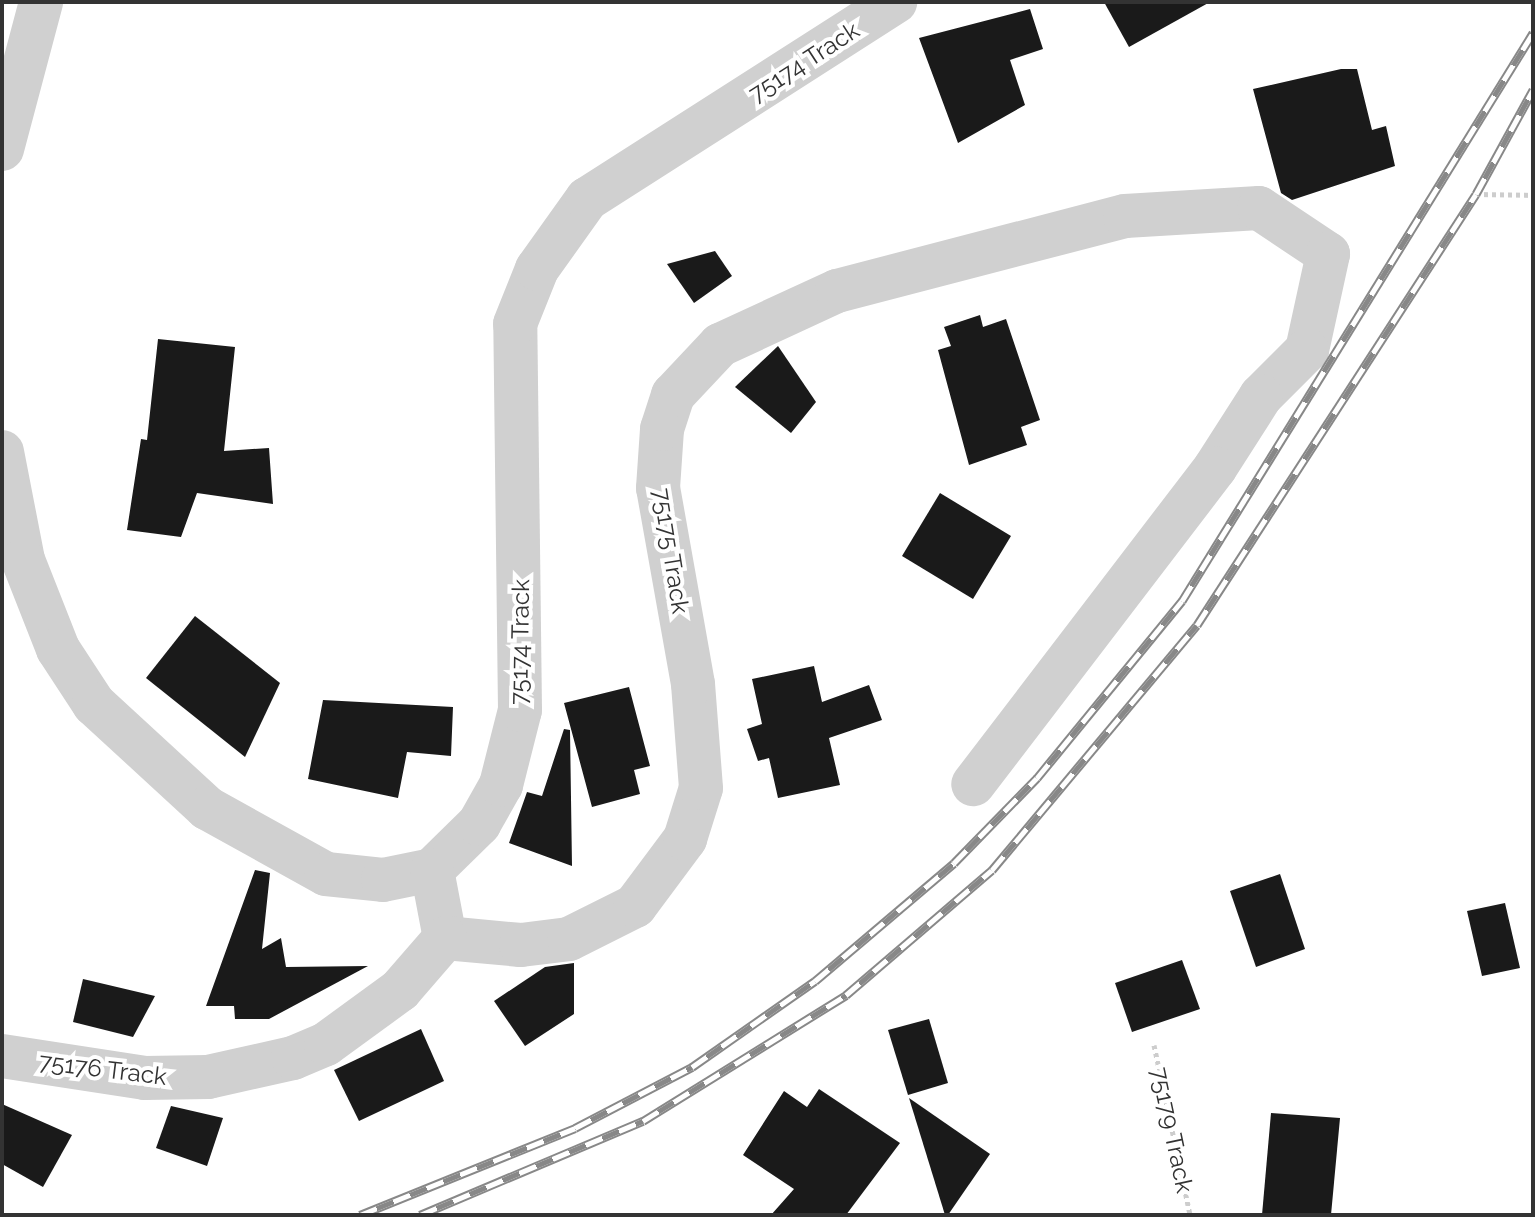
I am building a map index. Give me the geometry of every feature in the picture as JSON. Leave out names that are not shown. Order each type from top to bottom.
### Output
[{"type":"street","name":"75174 Track","points":[[432,870],[479,824],[501,785],[520,710],[515,324],[537,269],[587,199],[895,2]]},
{"type":"street","points":[[2,65],[36,14]]},
{"type":"street","points":[[2,149],[36,14]]},
{"type":"street","name":"75175 Track","points":[[445,938],[521,945],[601,926],[645,896],[685,839],[701,788],[696,713],[658,488],[662,429],[687,373],[720,345],[837,291],[1125,216],[1259,208],[1328,254],[1307,350],[1261,396],[1215,468],[973,784]]},
{"type":"street","points":[[2,452],[23,560],[58,649],[94,704],[207,808],[326,874],[383,880],[432,870],[445,938]]},
{"type":"street","name":"75176 Track","points":[[2,1056],[145,1078],[208,1077],[293,1058],[378,1008],[445,938]]},
{"type":"path","points":[[1476,194],[1533,195]]},
{"type":"path","name":"75179 Track","points":[[1154,1045],[1190,1215]]},
{"type":"building","points":[[1104,2],[1210,2],[1129,47]]},
{"type":"building","points":[[1030,9],[1043,49],[1010,60],[1025,105],[958,143],[919,38]]},
{"type":"building","points":[[1341,69],[1357,69],[1372,130],[1386,126],[1395,166],[1292,200],[1281,193],[1253,89]]},
{"type":"building","points":[[715,251],[732,276],[694,303],[667,264]]},
{"type":"building","points":[[980,315],[983,327],[1006,319],[1040,420],[1021,427],[1027,445],[969,465],[938,350],[951,346],[944,327]]},
{"type":"building","points":[[158,339],[235,347],[224,451],[269,448],[273,504],[197,493],[181,537],[127,530],[141,439],[147,440]]},
{"type":"building","points":[[778,346],[816,402],[791,433],[735,387]]},
{"type":"building","points":[[940,493],[1011,536],[973,599],[902,556]]},
{"type":"building","points":[[195,616],[280,683],[245,757],[146,678]]},
{"type":"building","points":[[814,666],[822,702],[869,685],[882,720],[829,738],[840,785],[778,798],[769,758],[758,761],[747,729],[762,724],[752,679]]},
{"type":"building","points":[[629,687],[650,766],[634,770],[640,794],[592,807],[564,703]]},
{"type":"building","points":[[323,700],[453,707],[451,756],[407,752],[398,798],[308,779]]},
{"type":"building","points":[[564,729],[570,730],[572,866],[509,843],[527,792],[542,796]]},
{"type":"building","points":[[255,870],[270,873],[262,949],[281,938],[286,967],[368,966],[269,1019],[235,1019],[234,1006],[206,1006]]},
{"type":"building","points":[[1280,874],[1305,949],[1256,967],[1230,891]]},
{"type":"building","points":[[1505,903],[1520,968],[1482,976],[1467,911]]},
{"type":"building","points":[[1182,960],[1200,1009],[1132,1032],[1115,983]]},
{"type":"building","points":[[574,963],[574,1014],[525,1046],[494,1001],[545,967]]},
{"type":"building","points":[[83,979],[155,996],[133,1037],[73,1022]]},
{"type":"building","points":[[929,1019],[948,1083],[908,1095],[888,1030]]},
{"type":"building","points":[[421,1029],[444,1081],[359,1121],[334,1070]]},
{"type":"building","points":[[819,1089],[900,1143],[846,1215],[771,1215],[794,1189],[743,1155],[784,1091],[807,1107]]},
{"type":"building","points":[[909,1098],[990,1154],[948,1215],[945,1215]]},
{"type":"building","points":[[2,1104],[72,1135],[43,1187],[2,1164]]},
{"type":"building","points":[[171,1106],[223,1118],[207,1166],[156,1148]]},
{"type":"building","points":[[1271,1113],[1340,1118],[1331,1215],[1262,1215]]},
{"type":"railway","points":[[360,1215],[575,1128],[692,1067],[815,981],[954,863],[1037,778],[1182,601],[1533,33]]},
{"type":"railway","points":[[420,1215],[643,1121],[846,995],[992,870],[1197,625],[1476,194],[1533,90]]}]
